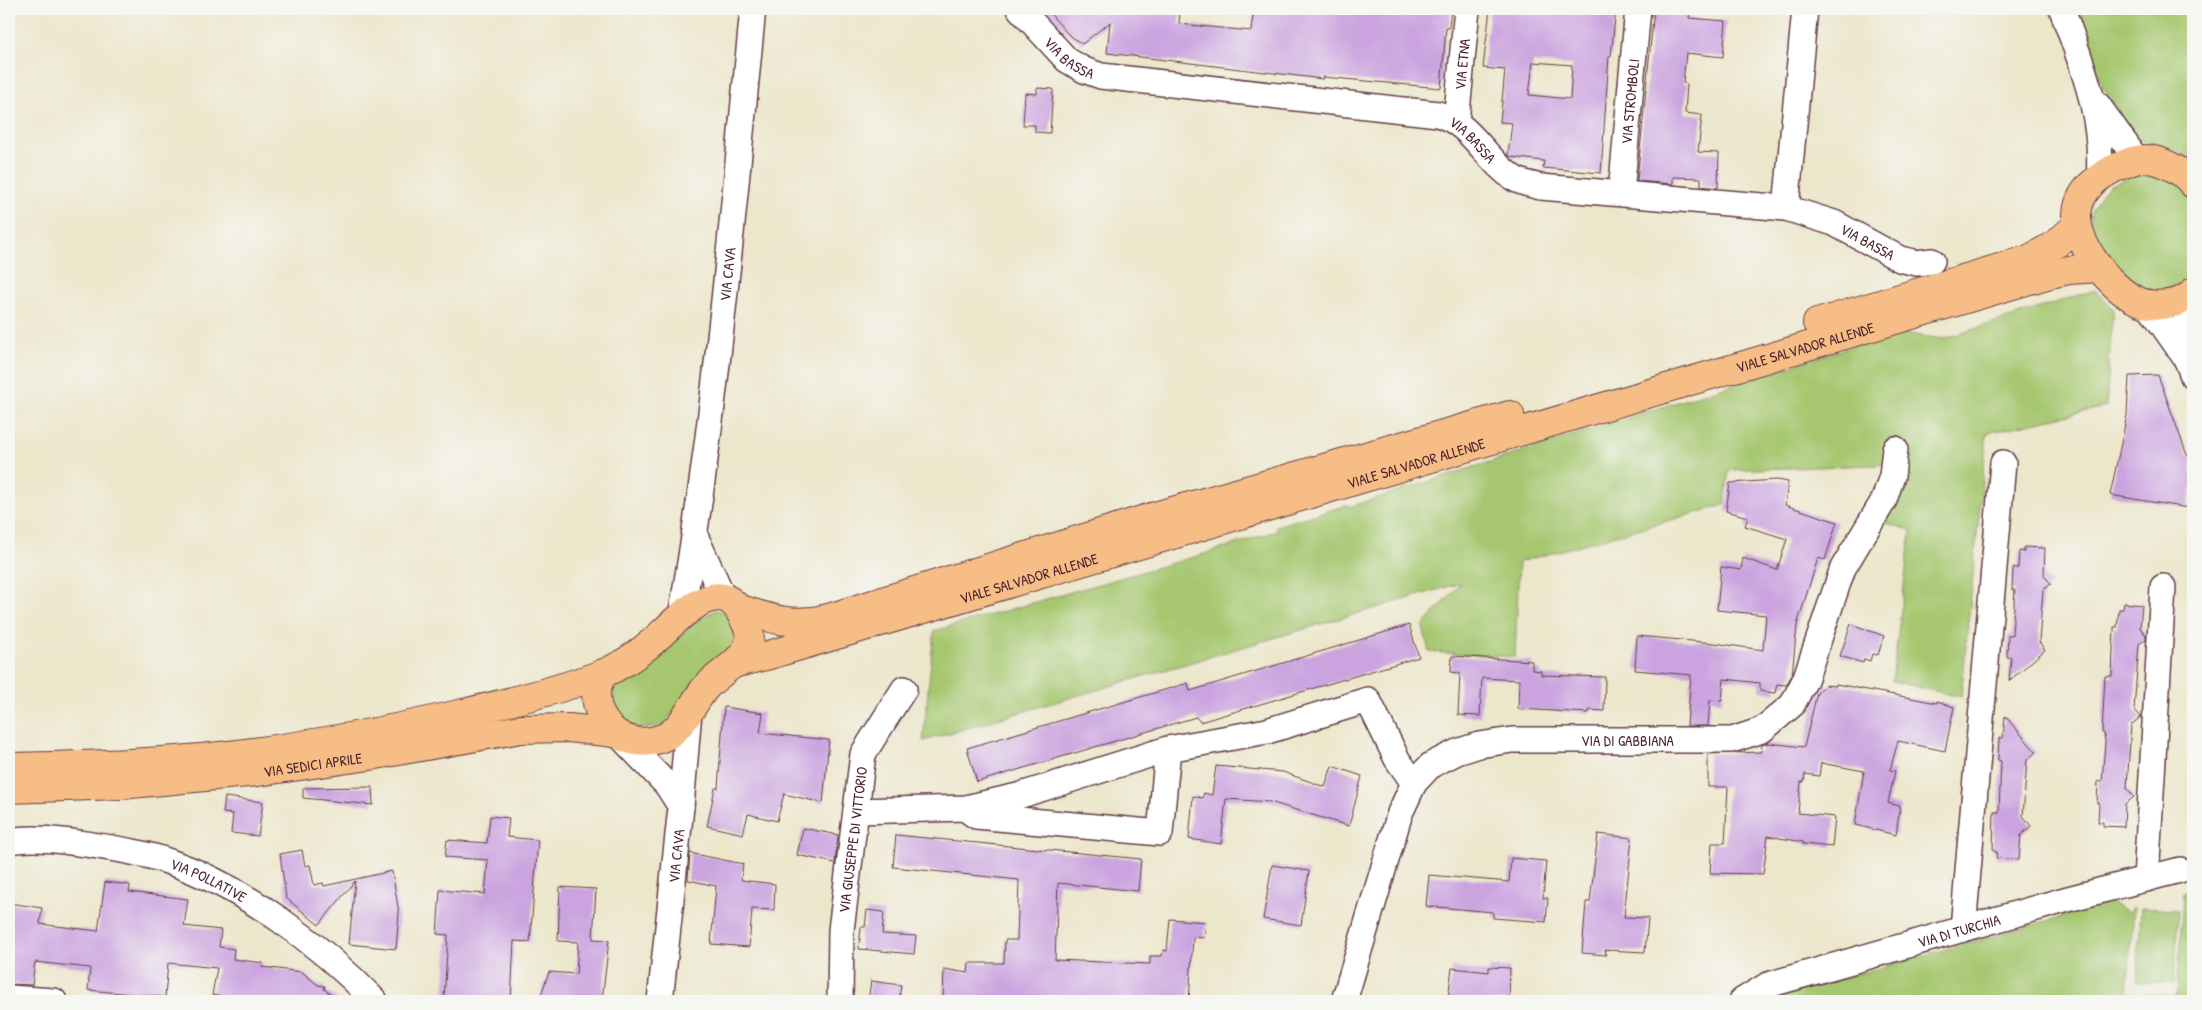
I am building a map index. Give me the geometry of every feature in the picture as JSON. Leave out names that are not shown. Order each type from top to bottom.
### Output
[{"type":"main road","points":[[2191,294],[2166,304],[2148,304],[2126,294],[2100,268],[2084,244],[2077,225],[2076,214],[2085,192],[2099,179],[2120,165],[2137,160],[2160,162],[2174,167],[2187,176],[2193,184]]},
{"type":"main road","name":"VIALE SALVADOR ALLENDE","points":[[730,603],[787,622],[799,623],[828,618],[1148,518],[1614,385],[2029,259],[2056,244],[2077,225]]},
{"type":"main road","name":"VIALE SALVADOR ALLENDE","points":[[733,664],[785,651],[2040,277],[2069,270],[2100,268]]},
{"type":"main road","name":"VIA SEDICI APRILE","points":[[9,768],[148,762],[260,750],[353,736],[507,703],[603,673],[650,644],[697,604],[715,597],[730,603]]},
{"type":"main road","points":[[730,603],[749,631],[750,639],[743,654],[733,664]]},
{"type":"main road","name":"VIA SEDICI APRILE","points":[[9,789],[120,785],[258,772],[370,756],[520,729],[569,728],[619,736],[639,742],[662,738],[674,732],[708,686],[733,664]]},
{"type":"main road","points":[[603,673],[596,692],[598,704],[608,726],[619,736]]},
{"type":"street","name":"VIA CAVA","points":[[681,617],[696,538],[730,239],[753,9]]},
{"type":"street","name":"VIA BASSA","points":[[1020,9],[1067,60],[1084,70],[1101,76],[1438,114],[1464,128],[1499,167],[1517,180],[1541,187],[1786,208],[1834,223],[1900,259],[1916,263],[1932,261]]},
{"type":"street","name":"VIA ETNA","points":[[1456,122],[1468,9]]},
{"type":"street","name":"VIA STROMBOLI","points":[[1621,193],[1638,9]]},
{"type":"street","points":[[1786,208],[1805,9]]},
{"type":"street","points":[[2062,9],[2094,100],[2100,145],[2099,179]]},
{"type":"street","points":[[2094,100],[2137,160]]},
{"type":"street","points":[[2190,368],[2186,315],[2191,294]]},
{"type":"street","points":[[2148,304],[2190,368]]},
{"type":"street","name":"VIA DI GABBIANA","points":[[1344,1001],[1400,813],[1414,783],[1432,765],[1457,752],[1479,745],[1512,740],[1732,740],[1762,730],[1792,705],[1805,680],[1843,568],[1884,500],[1892,476],[1895,449]]},
{"type":"street","points":[[1963,929],[2003,463]]},
{"type":"street","points":[[696,538],[730,603]]},
{"type":"street","points":[[2146,879],[2164,587]]},
{"type":"street","name":"VIA GIUSEPPE DI VITTORIO","points":[[840,1001],[840,930],[863,754],[904,689]]},
{"type":"street","points":[[856,811],[966,808],[1018,796],[1168,749],[1267,731],[1368,700],[1397,759],[1414,783]]},
{"type":"street","name":"VIA CAVA","points":[[660,1001],[681,806],[689,710]]},
{"type":"street","points":[[619,736],[663,781],[681,806]]},
{"type":"street","points":[[966,808],[976,816],[1160,833],[1168,749]]},
{"type":"street","name":"VIA POLLATIVE","points":[[9,841],[22,839],[67,841],[118,849],[169,861],[192,871],[248,899],[288,924],[375,1001]]},
{"type":"street","name":"VIA DI TURCHIA","points":[[1742,1001],[1768,985],[1963,929],[2180,870]]},
{"type":"street","points":[[9,998],[54,1001]]},
{"type":"green space","points":[[2075,9],[2193,9],[2193,160],[2172,149],[2136,139],[2103,87]]},
{"type":"green space","points":[[2136,175],[2168,179],[2182,186],[2193,198],[2193,269],[2179,287],[2171,292],[2146,290],[2107,262],[2089,226],[2092,209],[2102,193],[2110,185]]},
{"type":"green space","points":[[2095,290],[2113,308],[2106,407],[1987,433],[1961,697],[1892,681],[1911,530],[1885,523],[1904,464],[1729,470],[1725,505],[1519,562],[1515,657],[1429,652],[1423,626],[1461,583],[923,741],[934,631],[1201,555],[1277,531],[1276,526],[1348,505],[1349,507],[1897,332],[1943,339]]},
{"type":"green space","points":[[715,610],[727,613],[733,626],[732,648],[662,724],[652,728],[642,728],[624,721],[614,706],[613,696],[618,682],[626,675],[650,662],[697,622]]},
{"type":"green space","points":[[2193,889],[2193,1001],[1767,1001],[1772,998],[2111,903],[2128,912],[2134,907],[2127,993],[2177,996],[2183,893]]},
{"type":"green space","points":[[2141,908],[2178,910],[2174,984],[2137,982]]},
{"type":"building","points":[[1046,9],[1180,9],[1179,24],[1251,31],[1254,9],[1451,9],[1449,28],[1446,28],[1441,88],[1323,77],[1323,79],[1107,53],[1110,22],[1082,44],[1068,34]]},
{"type":"building","points":[[1490,9],[1556,9],[1579,15],[1580,9],[1616,9],[1611,56],[1609,56],[1601,173],[1543,168],[1544,161],[1508,155],[1512,123],[1500,122],[1505,70],[1483,68]],"holes":[[[1533,62],[1572,65],[1570,99],[1529,95]]]},
{"type":"building","points":[[1654,9],[1690,11],[1689,18],[1726,21],[1723,57],[1686,53],[1683,83],[1687,84],[1685,113],[1702,115],[1698,152],[1719,153],[1718,188],[1701,186],[1701,178],[1673,177],[1673,184],[1637,181]]},
{"type":"building","points":[[1037,88],[1053,89],[1050,133],[1035,132],[1035,125],[1023,125],[1025,93],[1037,94]]},
{"type":"building","points":[[2158,375],[2187,455],[2193,456],[2190,472],[2193,472],[2193,480],[2188,508],[2110,495],[2127,415],[2129,376]]},
{"type":"building","points":[[1777,480],[1788,482],[1785,505],[1837,522],[1825,560],[1818,558],[1797,625],[1792,675],[1786,685],[1777,684],[1775,693],[1760,691],[1760,683],[1724,679],[1722,701],[1710,700],[1708,726],[1687,726],[1691,675],[1635,670],[1637,636],[1714,643],[1763,650],[1766,615],[1717,610],[1721,567],[1741,570],[1743,558],[1777,570],[1787,539],[1745,526],[1748,517],[1726,511],[1730,483]]},
{"type":"building","points":[[2024,547],[2045,548],[2044,575],[2051,584],[2043,590],[2039,642],[2045,650],[2009,681],[2011,657],[2007,657],[2008,635],[2012,635],[2015,590],[2012,590],[2013,568],[2018,568],[2019,551],[2024,552]]},
{"type":"building","points":[[2124,603],[2142,605],[2140,628],[2146,635],[2146,639],[2139,644],[2134,709],[2141,717],[2131,725],[2127,788],[2134,797],[2125,804],[2124,827],[2103,826],[2103,822],[2098,822],[2099,803],[2097,803],[2098,781],[2102,782],[2105,742],[2104,733],[2102,733],[2105,676],[2112,676],[2114,627],[2117,627],[2119,609],[2123,609]]},
{"type":"building","points":[[1851,624],[1884,636],[1878,655],[1872,654],[1870,661],[1864,659],[1863,663],[1840,656]]},
{"type":"building","points":[[1409,625],[1419,657],[1200,722],[1196,717],[977,782],[967,748],[1188,683],[1190,691]]},
{"type":"building","points":[[1452,656],[1532,661],[1532,670],[1541,671],[1541,675],[1605,677],[1604,711],[1589,710],[1589,713],[1518,709],[1519,680],[1482,678],[1480,716],[1458,715],[1460,673],[1451,672]]},
{"type":"building","points":[[1836,684],[1937,703],[1937,701],[1954,707],[1945,751],[1898,741],[1890,770],[1895,771],[1888,803],[1900,806],[1896,835],[1855,825],[1864,771],[1821,763],[1819,776],[1805,774],[1804,782],[1801,782],[1798,813],[1835,817],[1832,847],[1803,844],[1803,842],[1768,836],[1763,874],[1710,873],[1712,843],[1725,843],[1728,787],[1708,787],[1708,754],[1761,752],[1762,745],[1768,743],[1804,747],[1817,693],[1825,685],[1836,686]]},
{"type":"building","points":[[724,707],[763,713],[760,733],[829,740],[823,803],[784,794],[777,821],[748,814],[743,834],[707,826],[715,788],[718,788]]},
{"type":"building","points":[[2005,716],[2036,752],[2027,760],[2023,816],[2031,826],[2021,835],[2019,860],[1996,858],[1997,852],[1993,851],[1994,812],[1999,812],[2001,761],[1998,760],[1999,738],[2003,738]]},
{"type":"building","points":[[1216,766],[1283,772],[1325,787],[1332,766],[1362,776],[1349,826],[1270,802],[1226,799],[1221,844],[1189,839],[1193,796],[1202,798],[1204,793],[1212,795]]},
{"type":"building","points":[[372,787],[373,805],[303,798],[303,788]]},
{"type":"building","points":[[225,797],[263,802],[258,836],[231,833],[233,814],[223,813]]},
{"type":"building","points":[[490,816],[509,818],[507,837],[538,840],[530,942],[514,941],[511,1001],[444,1001],[448,935],[437,934],[440,890],[485,894],[488,860],[445,857],[447,840],[487,843]]},
{"type":"building","points":[[803,828],[838,835],[835,863],[797,855]]},
{"type":"building","points":[[1598,834],[1632,838],[1624,917],[1648,918],[1645,952],[1605,950],[1606,955],[1582,953],[1586,902],[1590,902]]},
{"type":"building","points":[[896,835],[1141,859],[1138,891],[1058,883],[1055,960],[1150,964],[1150,956],[1162,956],[1163,950],[1167,951],[1170,919],[1206,922],[1204,938],[1193,937],[1189,1001],[943,1001],[944,969],[968,973],[969,963],[1004,963],[1005,940],[1017,940],[1019,880],[893,867]]},
{"type":"building","points":[[302,850],[305,866],[310,865],[314,885],[323,883],[324,886],[392,871],[399,913],[396,949],[349,944],[355,881],[319,925],[286,898],[280,854]]},
{"type":"building","points":[[690,853],[743,864],[741,880],[775,884],[774,910],[752,909],[749,947],[711,944],[716,886],[688,880]]},
{"type":"building","points":[[1511,858],[1546,861],[1543,898],[1548,898],[1546,922],[1493,918],[1493,912],[1426,906],[1429,875],[1509,882]]},
{"type":"building","points":[[1272,865],[1309,871],[1301,925],[1263,919]]},
{"type":"building","points":[[105,882],[130,885],[129,892],[188,899],[184,926],[221,930],[219,947],[234,949],[233,959],[263,963],[262,967],[302,972],[318,985],[325,986],[324,989],[340,1001],[259,1001],[212,995],[217,968],[168,963],[165,997],[88,990],[90,968],[35,962],[32,985],[9,984],[9,903],[42,908],[40,924],[98,931]]},
{"type":"building","points":[[560,887],[596,889],[593,939],[609,940],[602,1001],[539,1000],[549,972],[576,974],[578,942],[558,941]]},
{"type":"building","points":[[867,910],[884,912],[882,934],[916,936],[914,954],[859,949],[861,927],[865,927]]},
{"type":"building","points":[[1489,967],[1510,968],[1509,1001],[1448,999],[1452,968],[1489,972]]},
{"type":"building","points":[[871,981],[901,985],[899,1001],[868,1001]]}]
